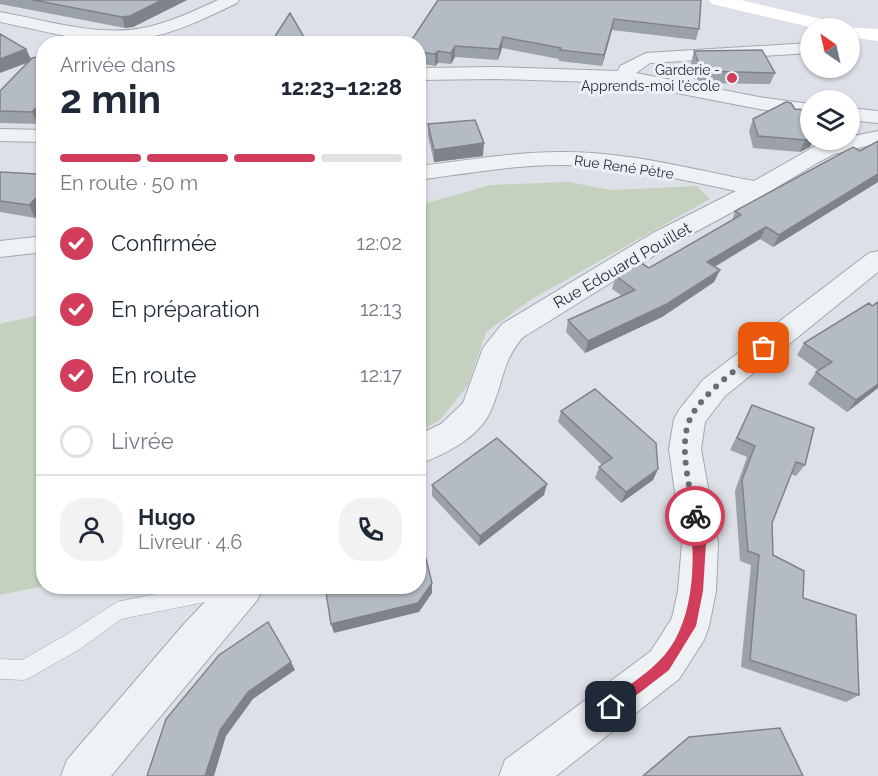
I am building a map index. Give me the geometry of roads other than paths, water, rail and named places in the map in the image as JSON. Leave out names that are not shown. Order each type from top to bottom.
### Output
[{"type":"main road","points":[[718,0],[800,20]]},
{"type":"main road","points":[[860,33],[878,35]]},
{"type":"street","points":[[0,17],[113,36],[165,29],[231,0]]},
{"type":"street","points":[[626,77],[627,70],[646,58],[800,49]]},
{"type":"street","points":[[426,74],[496,73],[626,77],[800,109]]},
{"type":"street","points":[[860,115],[878,117]]},
{"type":"street","points":[[0,135],[36,136]]},
{"type":"street","name":"Rue Edouard Pouillet","points":[[426,447],[452,433],[476,410],[496,348],[512,331],[662,239],[758,189],[827,148],[878,137]]},
{"type":"street","name":"Rue René Pètre","points":[[426,172],[550,159],[581,159],[616,163],[758,189]]},
{"type":"street","points":[[0,249],[36,245]]},
{"type":"street","points":[[521,776],[665,665],[690,626],[700,543],[685,449],[690,419],[714,388],[878,259]]},
{"type":"street","points":[[83,776],[238,594]]},
{"type":"lane","points":[[0,669],[24,670],[73,642],[117,611],[199,594]]},
{"type":"place","name":"Garderie - Apprends-moi l'école","points":[[732,78]]}]
